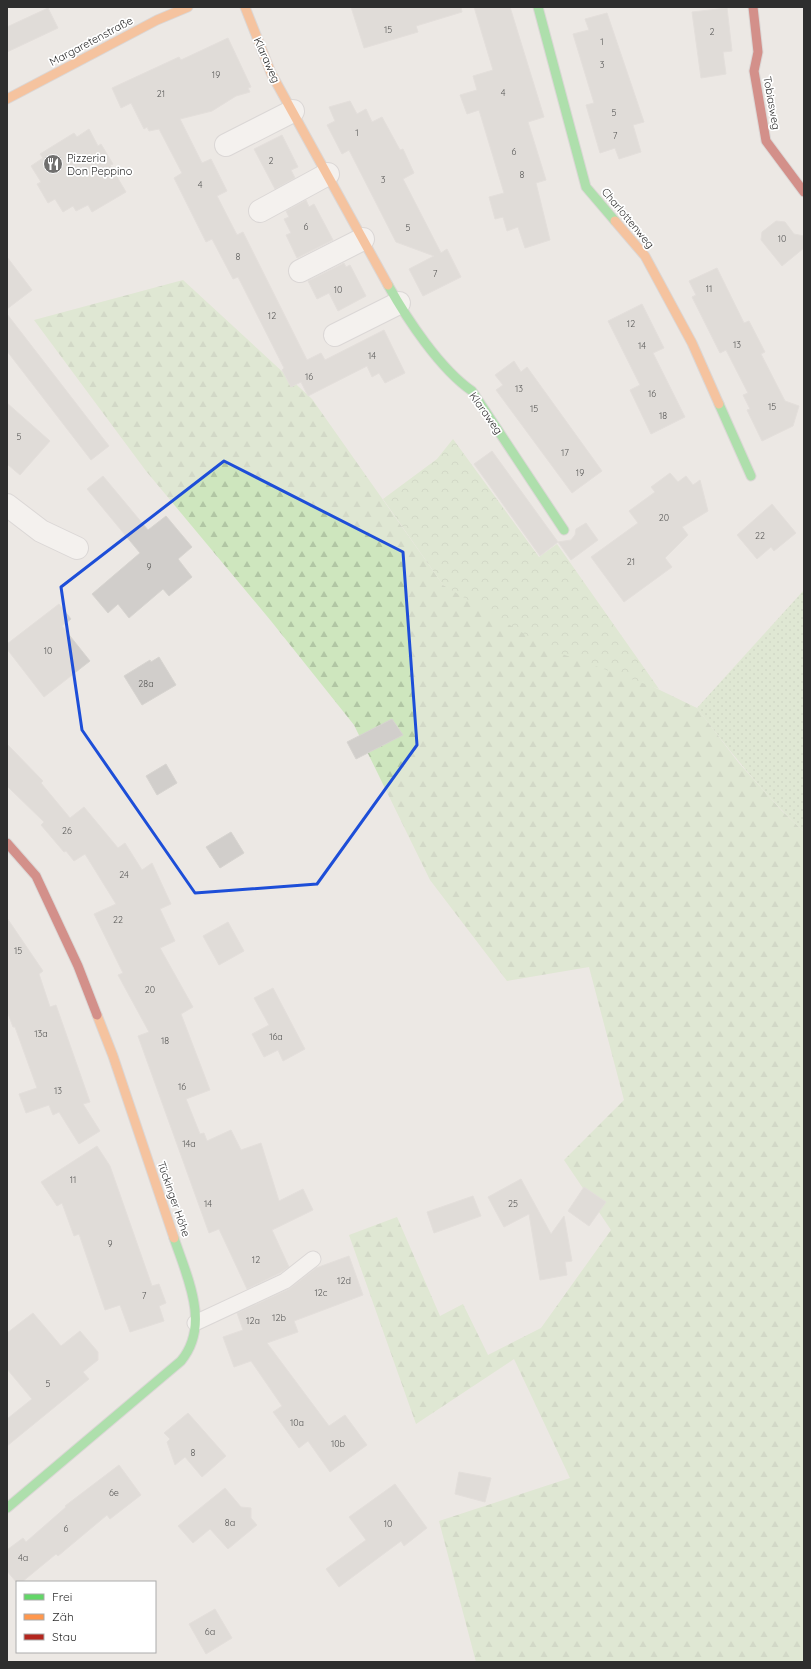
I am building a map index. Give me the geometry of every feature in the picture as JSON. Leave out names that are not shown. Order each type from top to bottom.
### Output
[{"type":"street","name":"Margaretenstraße","points":[[7,98],[158,20],[188,7]]},
{"type":"street","name":"Klaraweg","points":[[245,7],[271,73],[408,319],[459,382],[472,391],[564,530]]},
{"type":"street","name":"Charlottenweg","points":[[538,7],[586,187],[645,256],[692,343],[751,476]]},
{"type":"street","name":"Tobiasweg","points":[[752,7],[758,52],[754,71],[766,141],[804,192]]},
{"type":"street","points":[[226,145],[292,111]]},
{"type":"street","points":[[260,211],[328,174]]},
{"type":"street","points":[[300,271],[363,239]]},
{"type":"street","points":[[335,335],[399,303]]},
{"type":"street","points":[[7,505],[41,530],[78,548]]},
{"type":"street","name":"Tückinger Höhe","points":[[7,843],[36,876],[80,972],[113,1056],[193,1295],[195,1323],[195,1334],[191,1350],[181,1361],[7,1508]]},
{"type":"lane","points":[[195,1323],[285,1282],[312,1259]]},
{"type":"highlighted area","points":[[224,461],[403,552],[417,745],[317,884],[195,893],[82,730],[61,587]]},
{"type":"green space","points":[[183,280],[312,399],[443,585],[697,708],[738,762],[782,811],[804,832],[804,1662],[476,1662],[439,1521],[570,1478],[514,1359],[416,1424],[349,1235],[397,1217],[440,1316],[463,1304],[488,1355],[541,1328],[611,1230],[564,1160],[624,1100],[589,967],[507,981],[430,880],[354,725],[271,621],[146,471],[34,320]]},
{"type":"green space","points":[[453,439],[539,557],[557,544],[659,689],[551,650],[443,585],[383,499],[437,459]]},
{"type":"green space","points":[[804,590],[804,832],[775,803],[748,772],[697,708]]},
{"type":"building","points":[[351,7],[461,7],[462,12],[416,26],[418,32],[364,48]]},
{"type":"building","points":[[474,7],[510,7],[544,117],[528,122],[546,180],[536,183],[550,240],[525,248],[518,227],[507,231],[503,217],[495,219],[489,197],[504,193],[479,110],[467,114],[460,95],[477,90],[473,76],[493,70]]},
{"type":"building","points":[[48,8],[58,28],[7,52],[7,27]]},
{"type":"building","points":[[727,8],[732,51],[723,52],[726,74],[701,78],[692,12]]},
{"type":"building","points":[[607,13],[644,122],[633,125],[641,152],[619,159],[615,148],[600,153],[586,105],[594,103],[573,34],[589,30],[585,19]]},
{"type":"building","points":[[228,38],[251,87],[248,88],[250,92],[236,96],[212,111],[180,119],[202,163],[211,159],[227,191],[217,196],[237,235],[243,232],[307,360],[321,353],[325,360],[384,330],[405,373],[385,383],[379,373],[372,377],[367,366],[308,396],[301,382],[291,387],[282,370],[284,368],[238,277],[233,279],[212,239],[206,242],[174,178],[182,173],[159,129],[149,131],[147,127],[144,129],[131,103],[121,108],[112,88],[179,57],[181,60]]},
{"type":"building","points":[[350,101],[357,114],[366,109],[372,122],[382,117],[400,150],[403,149],[414,173],[403,179],[441,253],[447,249],[461,277],[423,296],[409,269],[434,256],[396,242],[349,150],[342,154],[327,125],[335,121],[329,107]]},
{"type":"building","points":[[89,129],[98,146],[101,144],[113,164],[110,165],[126,192],[92,212],[88,205],[76,211],[73,206],[63,212],[55,199],[48,203],[37,184],[41,182],[31,166],[43,158],[40,154],[74,133],[77,137]]},
{"type":"building","points":[[282,135],[298,167],[291,170],[295,178],[275,189],[254,149]]},
{"type":"building","points":[[306,200],[309,207],[314,204],[333,240],[297,258],[286,235],[291,233],[284,219],[289,217],[286,211]]},
{"type":"building","points":[[776,221],[785,222],[794,234],[804,236],[804,248],[782,266],[761,240],[762,232]]},
{"type":"building","points":[[7,257],[32,290],[7,309]]},
{"type":"building","points":[[344,263],[346,267],[350,265],[366,296],[338,311],[329,293],[317,299],[308,281]]},
{"type":"building","points":[[717,268],[744,323],[749,321],[765,352],[761,354],[785,401],[799,406],[793,426],[762,441],[747,410],[750,409],[743,395],[748,393],[726,350],[720,353],[692,297],[696,295],[689,281]]},
{"type":"building","points":[[642,304],[664,348],[653,353],[685,417],[651,434],[630,390],[640,385],[608,321]]},
{"type":"building","points":[[7,314],[109,446],[91,460],[7,351]]},
{"type":"building","points":[[514,361],[521,372],[527,367],[602,471],[572,493],[496,390],[503,385],[495,375]]},
{"type":"building","points":[[7,403],[50,441],[20,475],[7,464]]},
{"type":"building","points":[[492,451],[558,542],[540,556],[474,464]]},
{"type":"building","points":[[670,473],[678,482],[686,476],[693,485],[700,480],[708,511],[682,527],[688,535],[665,558],[672,567],[624,602],[591,557],[638,523],[629,511],[655,492],[651,487]]},
{"type":"building","points":[[103,476],[148,530],[166,516],[192,547],[178,559],[192,577],[169,596],[163,589],[129,618],[118,604],[108,613],[92,594],[140,553],[87,489]]},
{"type":"building","points":[[772,504],[796,533],[774,551],[771,547],[757,559],[737,535]]},
{"type":"building","points":[[586,523],[598,540],[571,560],[558,542],[571,540],[575,535],[576,529]]},
{"type":"building","points":[[59,604],[71,619],[62,626],[90,661],[44,697],[7,649],[7,644]]},
{"type":"building","points":[[159,657],[176,685],[142,705],[124,676],[150,660],[151,662]]},
{"type":"building","points":[[392,719],[403,735],[356,759],[347,742]]},
{"type":"building","points":[[7,744],[43,781],[41,783],[70,818],[84,807],[118,848],[125,843],[142,870],[152,863],[171,904],[160,909],[175,941],[160,948],[193,1007],[181,1014],[210,1090],[186,1099],[200,1134],[204,1133],[207,1141],[231,1130],[241,1150],[261,1143],[279,1201],[303,1189],[313,1210],[272,1230],[289,1267],[247,1289],[219,1229],[209,1233],[138,1036],[149,1032],[118,975],[123,973],[94,914],[116,904],[85,854],[74,861],[66,851],[64,852],[41,825],[44,822],[7,786]]},
{"type":"building","points":[[166,764],[177,783],[157,795],[146,776]]},
{"type":"building","points":[[231,832],[244,853],[220,868],[206,847]]},
{"type":"building","points":[[7,918],[43,971],[39,974],[50,1007],[56,1005],[90,1102],[83,1104],[100,1131],[79,1144],[59,1112],[53,1115],[49,1105],[26,1113],[19,1094],[37,1088],[15,1027],[13,1027],[7,1011]]},
{"type":"building","points":[[228,922],[244,951],[219,965],[203,936]]},
{"type":"building","points":[[273,988],[305,1049],[283,1061],[278,1050],[264,1057],[252,1034],[269,1025],[254,998]]},
{"type":"building","points":[[97,1146],[110,1166],[152,1286],[159,1284],[166,1303],[159,1306],[164,1321],[130,1332],[120,1305],[105,1310],[79,1234],[74,1236],[62,1203],[57,1206],[41,1182]]},
{"type":"building","points":[[521,1179],[551,1234],[564,1216],[572,1261],[565,1262],[567,1275],[540,1280],[529,1214],[504,1227],[488,1197]]},
{"type":"building","points":[[584,1187],[606,1202],[589,1226],[568,1211]]},
{"type":"building","points":[[473,1196],[481,1216],[434,1233],[427,1212]]},
{"type":"building","points":[[349,1256],[363,1295],[294,1321],[298,1332],[267,1343],[329,1426],[345,1415],[367,1445],[330,1472],[308,1441],[299,1448],[273,1412],[282,1406],[251,1361],[234,1367],[223,1337],[243,1330],[237,1313],[289,1289],[316,1268]]},
{"type":"building","points":[[33,1313],[61,1346],[80,1331],[98,1352],[98,1360],[83,1372],[89,1379],[7,1446],[7,1419],[32,1399],[7,1369],[7,1333]]},
{"type":"building","points":[[188,1413],[226,1456],[202,1477],[185,1457],[175,1465],[167,1442],[170,1439],[164,1433]]},
{"type":"building","points":[[119,1465],[141,1495],[110,1519],[107,1515],[58,1556],[56,1554],[23,1581],[16,1582],[7,1571],[7,1550],[23,1538],[26,1542],[66,1507],[65,1506]]},
{"type":"building","points":[[459,1472],[491,1478],[485,1502],[455,1494]]},
{"type":"building","points":[[395,1484],[427,1528],[404,1546],[401,1541],[339,1587],[326,1569],[366,1540],[349,1517]]},
{"type":"building","points":[[225,1488],[241,1507],[251,1508],[251,1518],[257,1525],[228,1549],[210,1529],[193,1543],[178,1526]]},
{"type":"building","points":[[215,1609],[232,1638],[206,1654],[189,1624]]},
{"type":"traffic: fast","points":[[538,7],[586,187],[615,221]]},
{"type":"traffic: fast","points":[[388,285],[414,328],[436,357],[460,382],[472,391],[564,530]]},
{"type":"traffic: fast","points":[[719,404],[751,476]]},
{"type":"traffic: fast","points":[[7,1508],[181,1361],[190,1347],[194,1332],[194,1301],[174,1238]]},
{"type":"traffic: slow","points":[[7,99],[157,20],[188,7]]},
{"type":"traffic: slow","points":[[245,7],[271,73],[388,285]]},
{"type":"traffic: slow","points":[[615,221],[645,256],[692,343],[719,404]]},
{"type":"traffic: slow","points":[[97,1015],[113,1056],[174,1238]]},
{"type":"traffic: jam","points":[[753,7],[758,52],[754,71],[766,141],[804,192]]},
{"type":"traffic: jam","points":[[7,843],[36,876],[78,966],[97,1015]]},
{"type":"place","name":"Pizzeria Don Peppino","points":[[53,164]]}]
